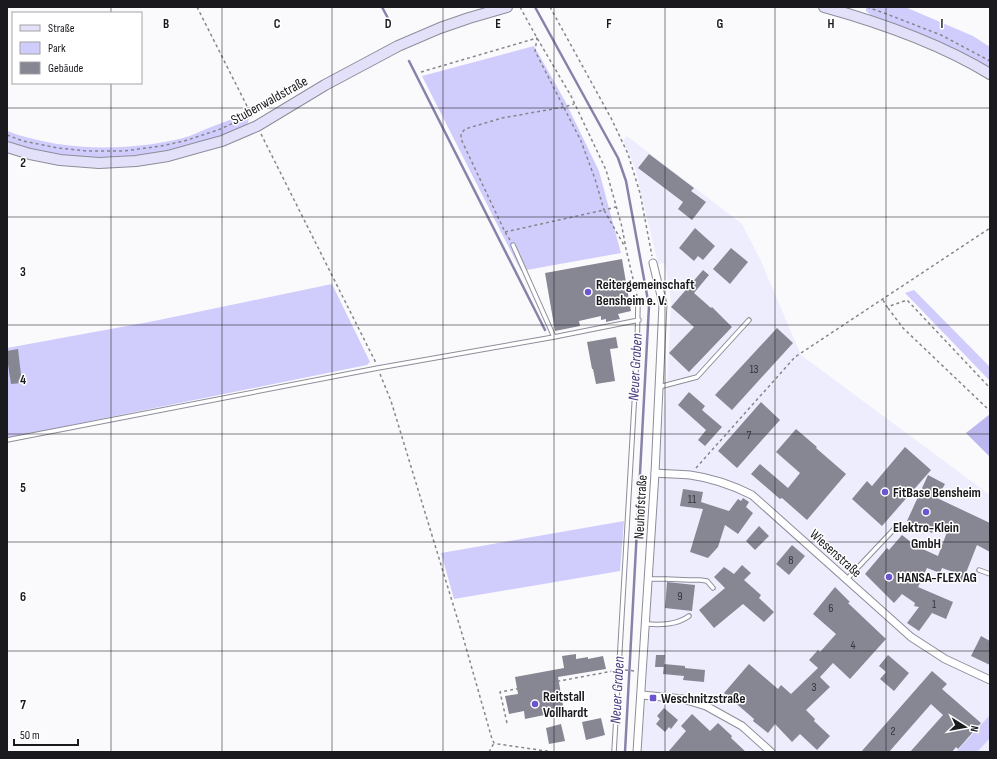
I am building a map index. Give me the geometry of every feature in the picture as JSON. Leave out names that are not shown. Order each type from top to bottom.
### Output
[{"type":"street","name":"Stubenwaldstraße","points":[[7,147],[30,154],[60,160],[99,163],[136,161],[168,156],[222,141],[257,126],[325,85],[398,46],[440,28],[507,7]]},
{"type":"street","points":[[824,7],[889,27],[930,44],[990,74]]},
{"type":"street","name":"Neuhofstraße","points":[[637,752],[649,579],[663,304],[653,264]]},
{"type":"street","name":"Wiesenstraße","points":[[655,473],[690,475],[710,479],[733,486],[752,495],[911,637],[944,659],[990,680]]},
{"type":"street","points":[[642,695],[683,700],[706,706],[742,726],[771,752]]},
{"type":"lane","points":[[513,245],[554,336]]},
{"type":"lane","name":"Neuhofstraße","points":[[614,752],[640,302]]},
{"type":"lane","points":[[7,440],[378,368],[639,320]]},
{"type":"lane","points":[[659,387],[697,377],[749,320]]},
{"type":"lane","points":[[846,580],[898,525]]},
{"type":"lane","points":[[979,570],[990,574]]},
{"type":"lane","points":[[649,579],[700,580],[707,581],[714,588]]},
{"type":"lane","points":[[646,624],[671,624],[689,616]]},
{"type":"path","points":[[197,7],[378,368],[402,439],[494,743]]},
{"type":"path","points":[[520,7],[571,96],[606,170],[622,227],[626,249],[640,302],[652,300]]},
{"type":"path","points":[[550,7],[611,118],[628,154],[640,193],[653,264]]},
{"type":"path","points":[[866,7],[941,35],[990,61]]},
{"type":"path","points":[[421,72],[537,38]]},
{"type":"path","points":[[537,38],[535,51],[581,141],[595,179],[604,210],[626,249]]},
{"type":"path","points":[[7,135],[23,141],[58,148],[87,151],[124,151],[161,146],[184,141],[218,130],[251,115],[278,99],[292,94]]},
{"type":"path","points":[[513,245],[505,232],[461,139],[461,134],[465,129],[502,118],[575,104]]},
{"type":"path","points":[[505,232],[616,207]]},
{"type":"path","points":[[690,475],[795,357],[990,228]]},
{"type":"path","points":[[882,300],[903,328],[990,411]]},
{"type":"path","points":[[887,307],[907,300],[990,388]]},
{"type":"path","points":[[507,723],[500,692],[619,670]]},
{"type":"path","points":[[625,670],[634,671]]},
{"type":"path","points":[[489,752],[494,743]]},
{"type":"path","points":[[494,743],[553,752]]},
{"type":"shaded area","points":[[627,136],[742,224],[760,259],[801,355],[990,495],[990,752],[641,752],[646,688],[655,467],[667,387],[671,300],[665,263],[658,264],[635,168],[623,140]]},
{"type":"shaded area","points":[[990,414],[990,457],[966,433]]},
{"type":"green space","points":[[866,7],[905,7],[973,36],[990,47],[990,69],[933,40],[872,16],[866,11]]},
{"type":"green space","points":[[534,46],[565,101],[599,171],[621,253],[521,271],[422,76]]},
{"type":"green space","points":[[246,113],[249,119],[247,126],[189,148],[144,156],[84,159],[52,154],[7,143],[7,131],[28,138],[72,146],[139,146],[162,143],[186,137]]},
{"type":"green space","points":[[332,284],[370,362],[367,365],[7,438],[7,348],[154,321]]},
{"type":"green space","points":[[914,290],[990,367],[990,381],[905,293]]},
{"type":"green space","points":[[624,521],[620,571],[454,599],[441,553]]},
{"type":"green space","points":[[990,715],[990,738],[977,752],[956,752]]},
{"type":"building","points":[[649,154],[694,188],[691,191],[706,202],[692,220],[678,209],[683,202],[638,168]]},
{"type":"building","points":[[695,228],[715,246],[703,260],[698,256],[694,261],[679,248]]},
{"type":"building","points":[[731,248],[748,262],[730,284],[713,269]]},
{"type":"building","name":"Reitergemeinschaft Bensheim e. V.","points":[[622,259],[631,311],[618,314],[620,319],[606,322],[606,319],[601,320],[601,316],[579,321],[580,326],[555,331],[545,273]]},
{"type":"building","points":[[703,270],[709,275],[694,293],[711,308],[712,307],[732,327],[689,372],[669,353],[694,327],[671,307]]},
{"type":"building","points":[[777,328],[793,343],[732,410],[715,395]]},
{"type":"building","points":[[616,337],[618,348],[610,349],[615,381],[596,384],[587,342]]},
{"type":"building","points":[[18,349],[22,383],[11,384],[7,351]]},
{"type":"building","points":[[689,392],[705,406],[702,410],[722,427],[705,446],[698,440],[706,430],[678,405]]},
{"type":"building","points":[[761,402],[780,420],[737,468],[718,451]]},
{"type":"building","points":[[796,429],[846,474],[807,520],[751,474],[760,464],[788,488],[800,473],[776,452]]},
{"type":"building","name":"FitBase Bensheim","points":[[905,447],[931,470],[882,526],[852,499],[867,481],[872,486]]},
{"type":"building","points":[[928,475],[945,484],[937,498],[990,523],[990,552],[977,545],[962,583],[953,580],[956,573],[942,568],[940,573],[927,568],[918,587],[953,602],[946,619],[932,613],[919,631],[907,623],[919,607],[914,606],[915,603],[902,594],[894,603],[865,574],[887,548],[889,550],[902,535],[916,546],[938,556],[947,532],[935,526],[932,533],[907,521]]},
{"type":"building","points":[[683,489],[703,492],[701,502],[729,511],[738,499],[741,501],[743,498],[749,502],[746,507],[753,513],[738,534],[725,525],[718,547],[708,558],[690,552],[703,509],[680,506]]},
{"type":"building","points":[[759,526],[769,536],[755,550],[746,541]]},
{"type":"building","points":[[792,545],[805,556],[789,575],[776,564]]},
{"type":"building","points":[[742,565],[751,573],[744,580],[761,595],[759,598],[774,612],[764,622],[743,604],[714,628],[699,610],[725,588],[714,577],[724,567],[734,574]]},
{"type":"building","points":[[667,582],[695,585],[692,611],[665,608]]},
{"type":"building","points":[[835,587],[850,602],[848,603],[886,639],[850,679],[833,663],[820,677],[830,687],[806,710],[815,719],[814,721],[830,736],[817,750],[800,734],[792,742],[775,724],[768,733],[753,721],[754,719],[724,693],[749,664],[778,689],[781,685],[791,694],[818,668],[809,660],[818,650],[820,652],[836,634],[813,614]]},
{"type":"building","points":[[981,636],[990,641],[990,665],[971,656]]},
{"type":"building","points":[[576,654],[576,659],[588,657],[588,659],[603,656],[606,669],[558,677],[564,711],[525,719],[524,711],[509,714],[505,696],[518,694],[515,677],[564,668],[562,656]]},
{"type":"building","points":[[656,655],[665,655],[664,667],[655,667]]},
{"type":"building","points":[[888,655],[909,673],[894,691],[880,679],[886,672],[879,666]]},
{"type":"building","points":[[664,664],[705,670],[704,682],[683,680],[684,676],[663,674]]},
{"type":"building","points":[[932,671],[947,684],[942,689],[981,723],[958,749],[956,747],[952,752],[910,752],[943,715],[931,704],[889,752],[861,752]]},
{"type":"building","points":[[664,708],[678,720],[671,729],[669,727],[665,732],[656,724],[660,719],[657,716]]},
{"type":"building","points":[[692,714],[710,731],[718,723],[746,752],[668,752],[686,731],[681,726]]},
{"type":"building","points":[[601,718],[605,735],[586,740],[582,722]]},
{"type":"building","points":[[561,724],[565,741],[549,744],[546,728]]},
{"type":"waterway","points":[[382,7],[391,24]]},
{"type":"waterway","name":"Neuer Graben","points":[[535,7],[618,158],[626,181],[649,306],[625,752]]},
{"type":"waterway","points":[[409,61],[545,330]]},
{"type":"place","name":"Reitergemeinschaft Bensheim e. V.","points":[[588,292]]},
{"type":"place","name":"FitBase Bensheim","points":[[885,492]]},
{"type":"place","name":"Elektro-Klein GmbH","points":[[926,512]]},
{"type":"place","name":"HANSA-FLEX AG","points":[[889,577]]},
{"type":"place","name":"Weschnitzstraße","points":[[653,698]]},
{"type":"place","name":"Reitstall Vollhardt","points":[[535,704]]}]
